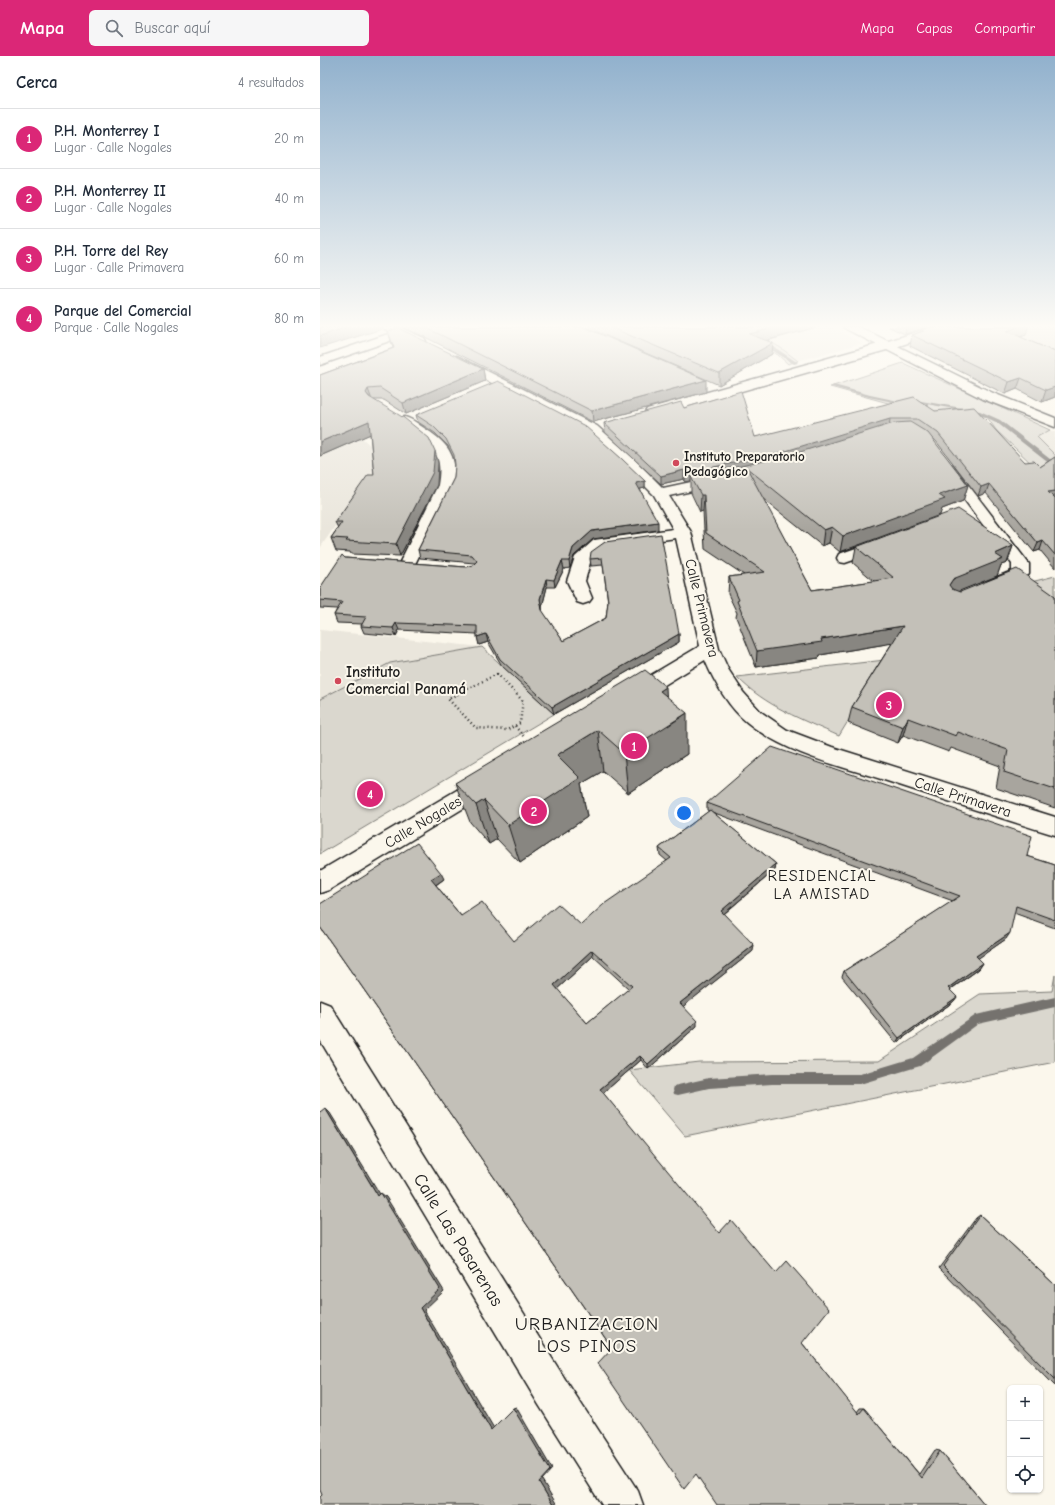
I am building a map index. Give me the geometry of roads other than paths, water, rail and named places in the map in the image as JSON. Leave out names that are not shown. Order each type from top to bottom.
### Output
[{"type":"street","name":"Calle Primavera","points":[[516,395],[599,427],[629,462],[660,493],[683,532],[710,649],[719,670],[736,696],[754,717],[780,735],[825,753],[1055,826]]},
{"type":"street","points":[[638,416],[713,395]]},
{"type":"street","points":[[985,395],[1055,424]]},
{"type":"street","points":[[407,564],[446,485],[449,474],[444,450],[400,418],[420,415]]},
{"type":"street","points":[[940,457],[971,510],[1022,564],[1020,574],[983,589]]},
{"type":"street","points":[[660,493],[734,478]]},
{"type":"street","points":[[583,598],[576,581],[583,557],[600,544],[683,532]]},
{"type":"street","points":[[845,558],[897,538]]},
{"type":"street","points":[[614,706],[710,649]]},
{"type":"street","name":"Calle Nogales","points":[[320,883],[505,772]]},
{"type":"street","name":"Calle Las Pasarenas","points":[[320,1014],[552,1392],[624,1505]]},
{"type":"waterway","points":[[864,395],[903,403],[921,402],[978,412],[998,421],[1055,466]]},
{"type":"waterway","points":[[678,1090],[709,1083],[772,1079],[860,1079],[916,1062],[976,1020],[1055,1002]]},
{"type":"place","name":"Instituto Preparatorio Pedagógico","points":[[676,463]]},
{"type":"place","name":"Instituto Comercial Panamá","points":[[338,681]]},
{"type":"place","name":"P.H. Torre del Rey","points":[[889,705]]},
{"type":"place","name":"P.H. Monterrey I","points":[[634,746]]},
{"type":"place","name":"Parque del Comercial","points":[[370,794]]},
{"type":"place","name":"P.H. Monterrey II","points":[[534,811]]},
{"type":"district","name":"RESIDENCIAL LA AMISTAD","points":[[822,885]]},
{"type":"district","name":"URBANIZACION LOS PINOS","points":[[587,1335]]}]
